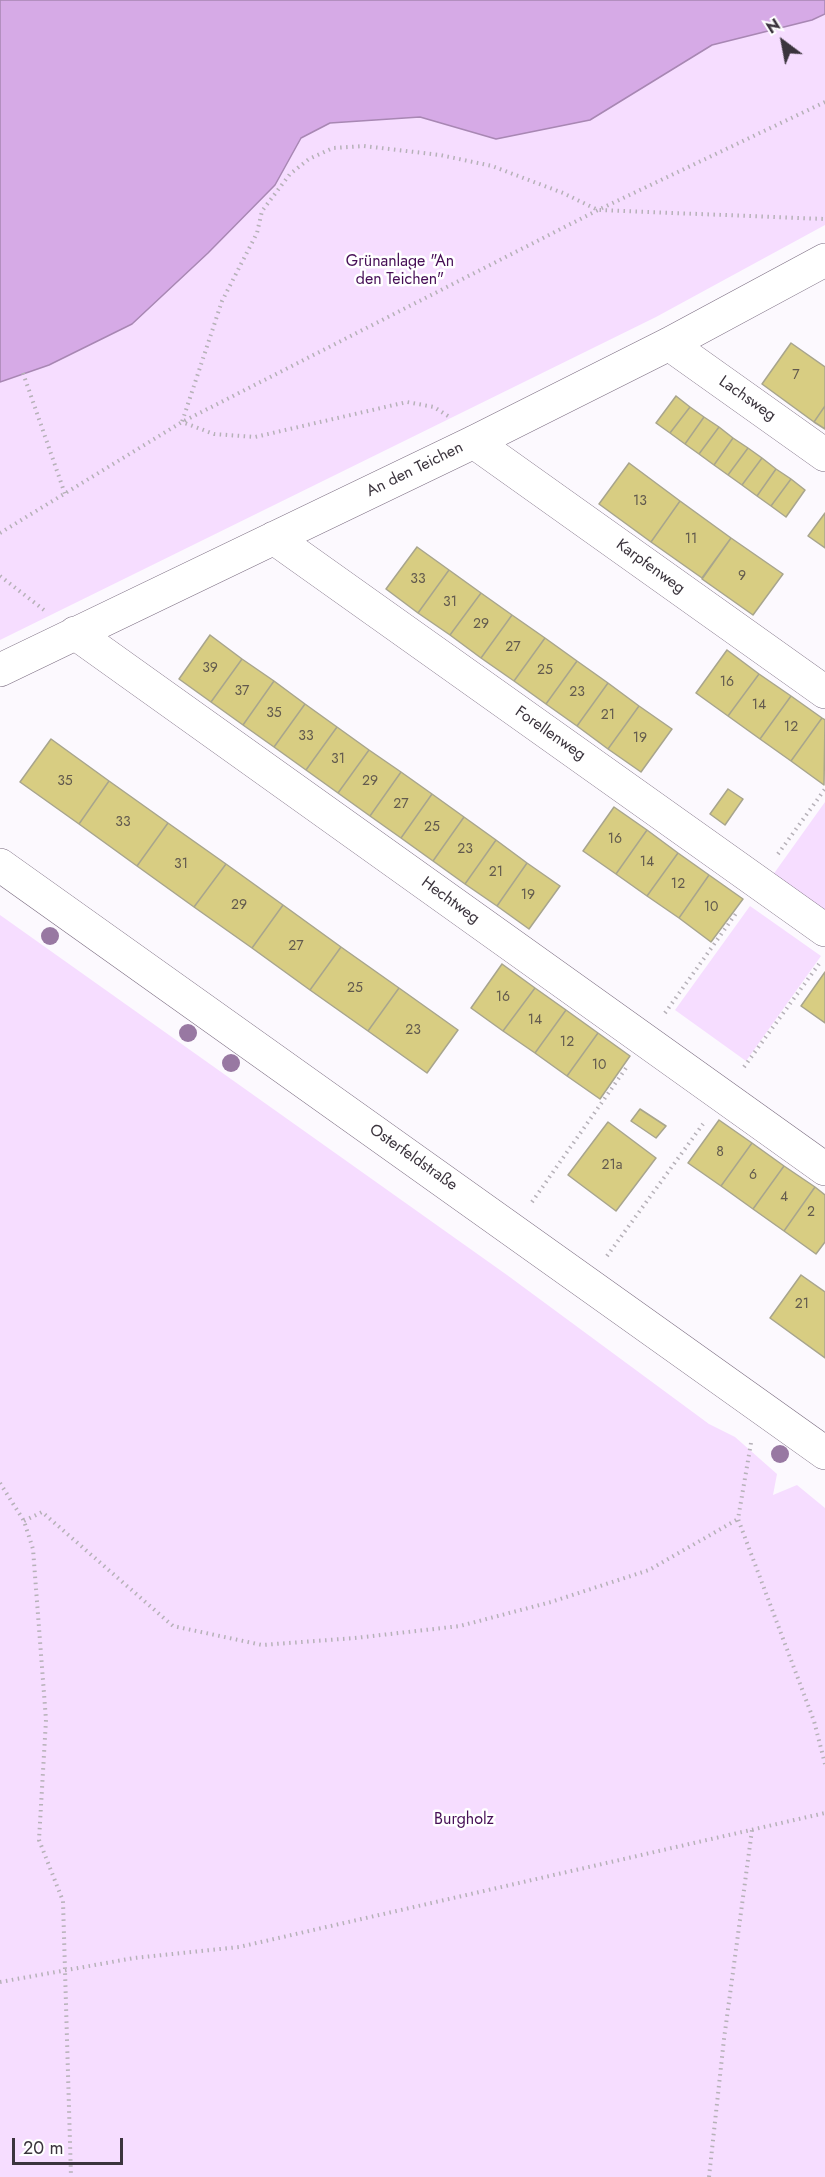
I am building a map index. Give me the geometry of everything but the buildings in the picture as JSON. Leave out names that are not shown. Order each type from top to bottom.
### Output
[{"type":"street","name":"An den Teichen","points":[[0,670],[474,442],[669,344],[825,260]]},
{"type":"street","name":"Lachsweg","points":[[669,344],[825,455]]},
{"type":"street","name":"Karpfenweg","points":[[474,442],[825,692]]},
{"type":"street","name":"Forellenweg","points":[[274,537],[825,930]]},
{"type":"street","name":"Hechtweg","points":[[75,633],[825,1169]]},
{"type":"street","name":"Osterfeldstraße","points":[[0,865],[825,1454]]},
{"type":"path","points":[[0,533],[182,422],[598,210],[825,102]]},
{"type":"path","points":[[182,422],[222,301],[257,233],[262,211],[290,174],[309,159],[333,148],[364,146],[441,155],[492,166],[563,193],[598,210],[825,219]]},
{"type":"path","points":[[23,373],[65,494]]},
{"type":"path","points":[[182,422],[214,434],[255,437],[407,402],[434,407],[455,420],[474,442]]},
{"type":"path","points":[[0,576],[75,633]]},
{"type":"path","points":[[512,1229],[825,789]]},
{"type":"path","points":[[757,1404],[738,1519],[814,1721],[825,1764]]},
{"type":"path","points":[[0,1483],[24,1521],[33,1549],[46,1720],[39,1840],[63,1901],[71,2177]]},
{"type":"path","points":[[24,1521],[42,1512],[173,1626],[262,1645],[355,1638],[460,1626],[540,1605],[649,1570],[738,1519]]},
{"type":"path","points":[[0,1982],[134,1958],[239,1947],[825,1813]]},
{"type":"path","points":[[709,2177],[724,2039],[752,1830]]},
{"type":"green space","name":"Grünanlage \"An den Teichen\"","points":[[825,14],[825,225],[656,317],[0,640],[0,382],[49,365],[132,324],[274,185],[301,138],[330,123],[420,117],[496,139],[590,120],[712,45],[812,20]]},
{"type":"green space","points":[[825,802],[825,918],[770,879]]},
{"type":"green space","points":[[750,906],[821,956],[746,1061],[675,1010]]},
{"type":"green space","name":"Burgholz","points":[[0,915],[507,1275],[709,1424],[735,1437],[777,1474],[773,1495],[797,1485],[825,1508],[825,2177],[0,2177]]},
{"type":"shaded area","points":[[0,0],[825,0],[825,14],[812,20],[712,45],[590,120],[496,139],[420,117],[330,123],[301,138],[275,185],[208,253],[132,324],[49,365],[0,382]]}]
